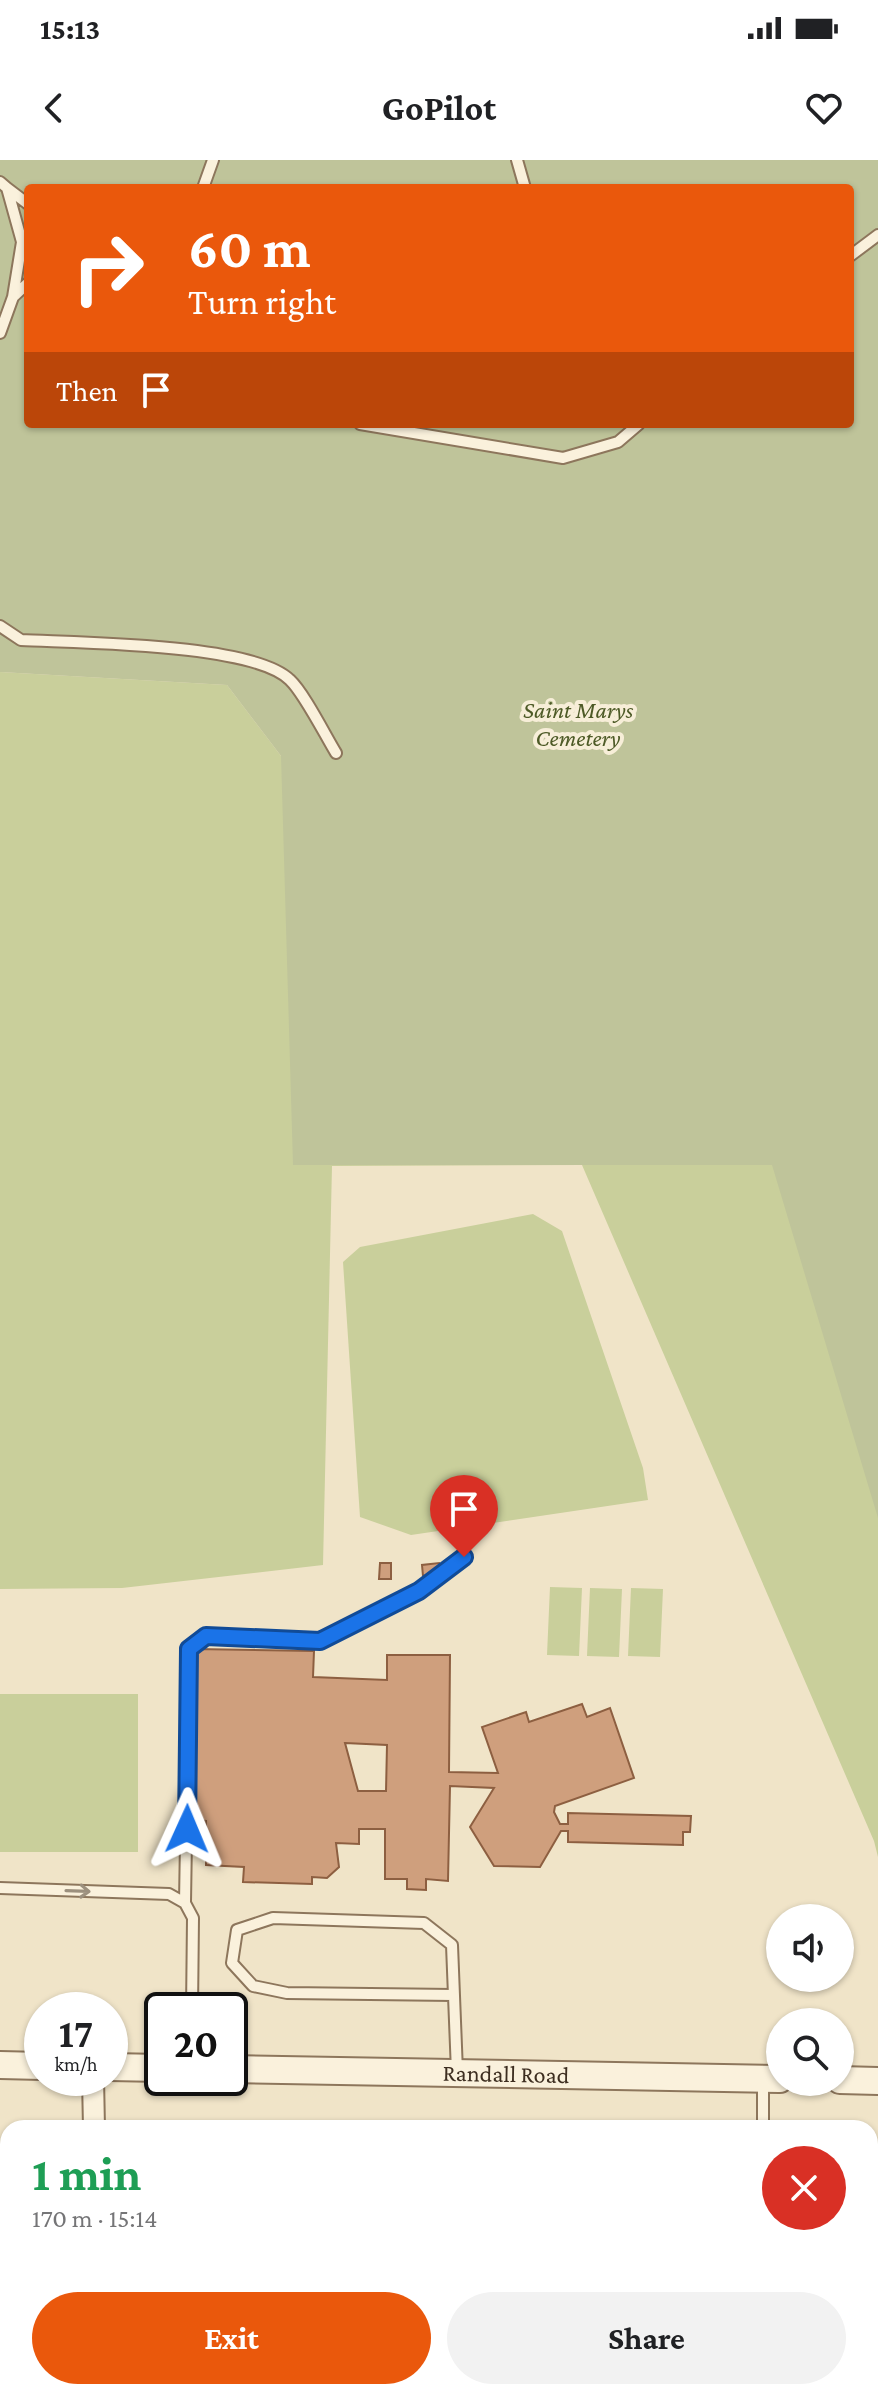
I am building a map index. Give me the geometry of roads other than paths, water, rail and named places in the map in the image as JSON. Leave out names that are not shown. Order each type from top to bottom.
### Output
[{"type":"street","points":[[0,2065],[24,2066]]},
{"type":"street","name":"Randall Road","points":[[248,2069],[766,2078]]},
{"type":"street","points":[[854,2080],[878,2081]]},
{"type":"street","points":[[93,2096],[94,2120]]},
{"type":"lane","points":[[204,184],[213,160]]},
{"type":"lane","points":[[517,160],[524,184]]},
{"type":"lane","points":[[4,185],[24,201]]},
{"type":"lane","points":[[0,333],[13,297],[22,242],[4,185]]},
{"type":"lane","points":[[854,253],[878,235]]},
{"type":"lane","points":[[13,297],[24,287]]},
{"type":"lane","points":[[384,428],[563,458],[618,442],[634,428]]},
{"type":"lane","points":[[0,626],[21,640],[182,649],[259,662],[290,680],[336,753]]},
{"type":"lane","points":[[192,1992],[193,1918],[185,1903],[189,1649],[206,1636],[320,1641],[419,1591],[464,1557]]},
{"type":"lane","points":[[0,1888],[169,1894],[185,1903]]},
{"type":"lane","points":[[453,1995],[287,1993],[253,1986],[232,1963],[237,1930],[273,1918],[424,1923],[452,1945],[457,2072]]},
{"type":"lane","points":[[764,2120],[768,2096]]},
{"type":"park label","name":"Saint Marys Cemetery","points":[[578,724]]}]
